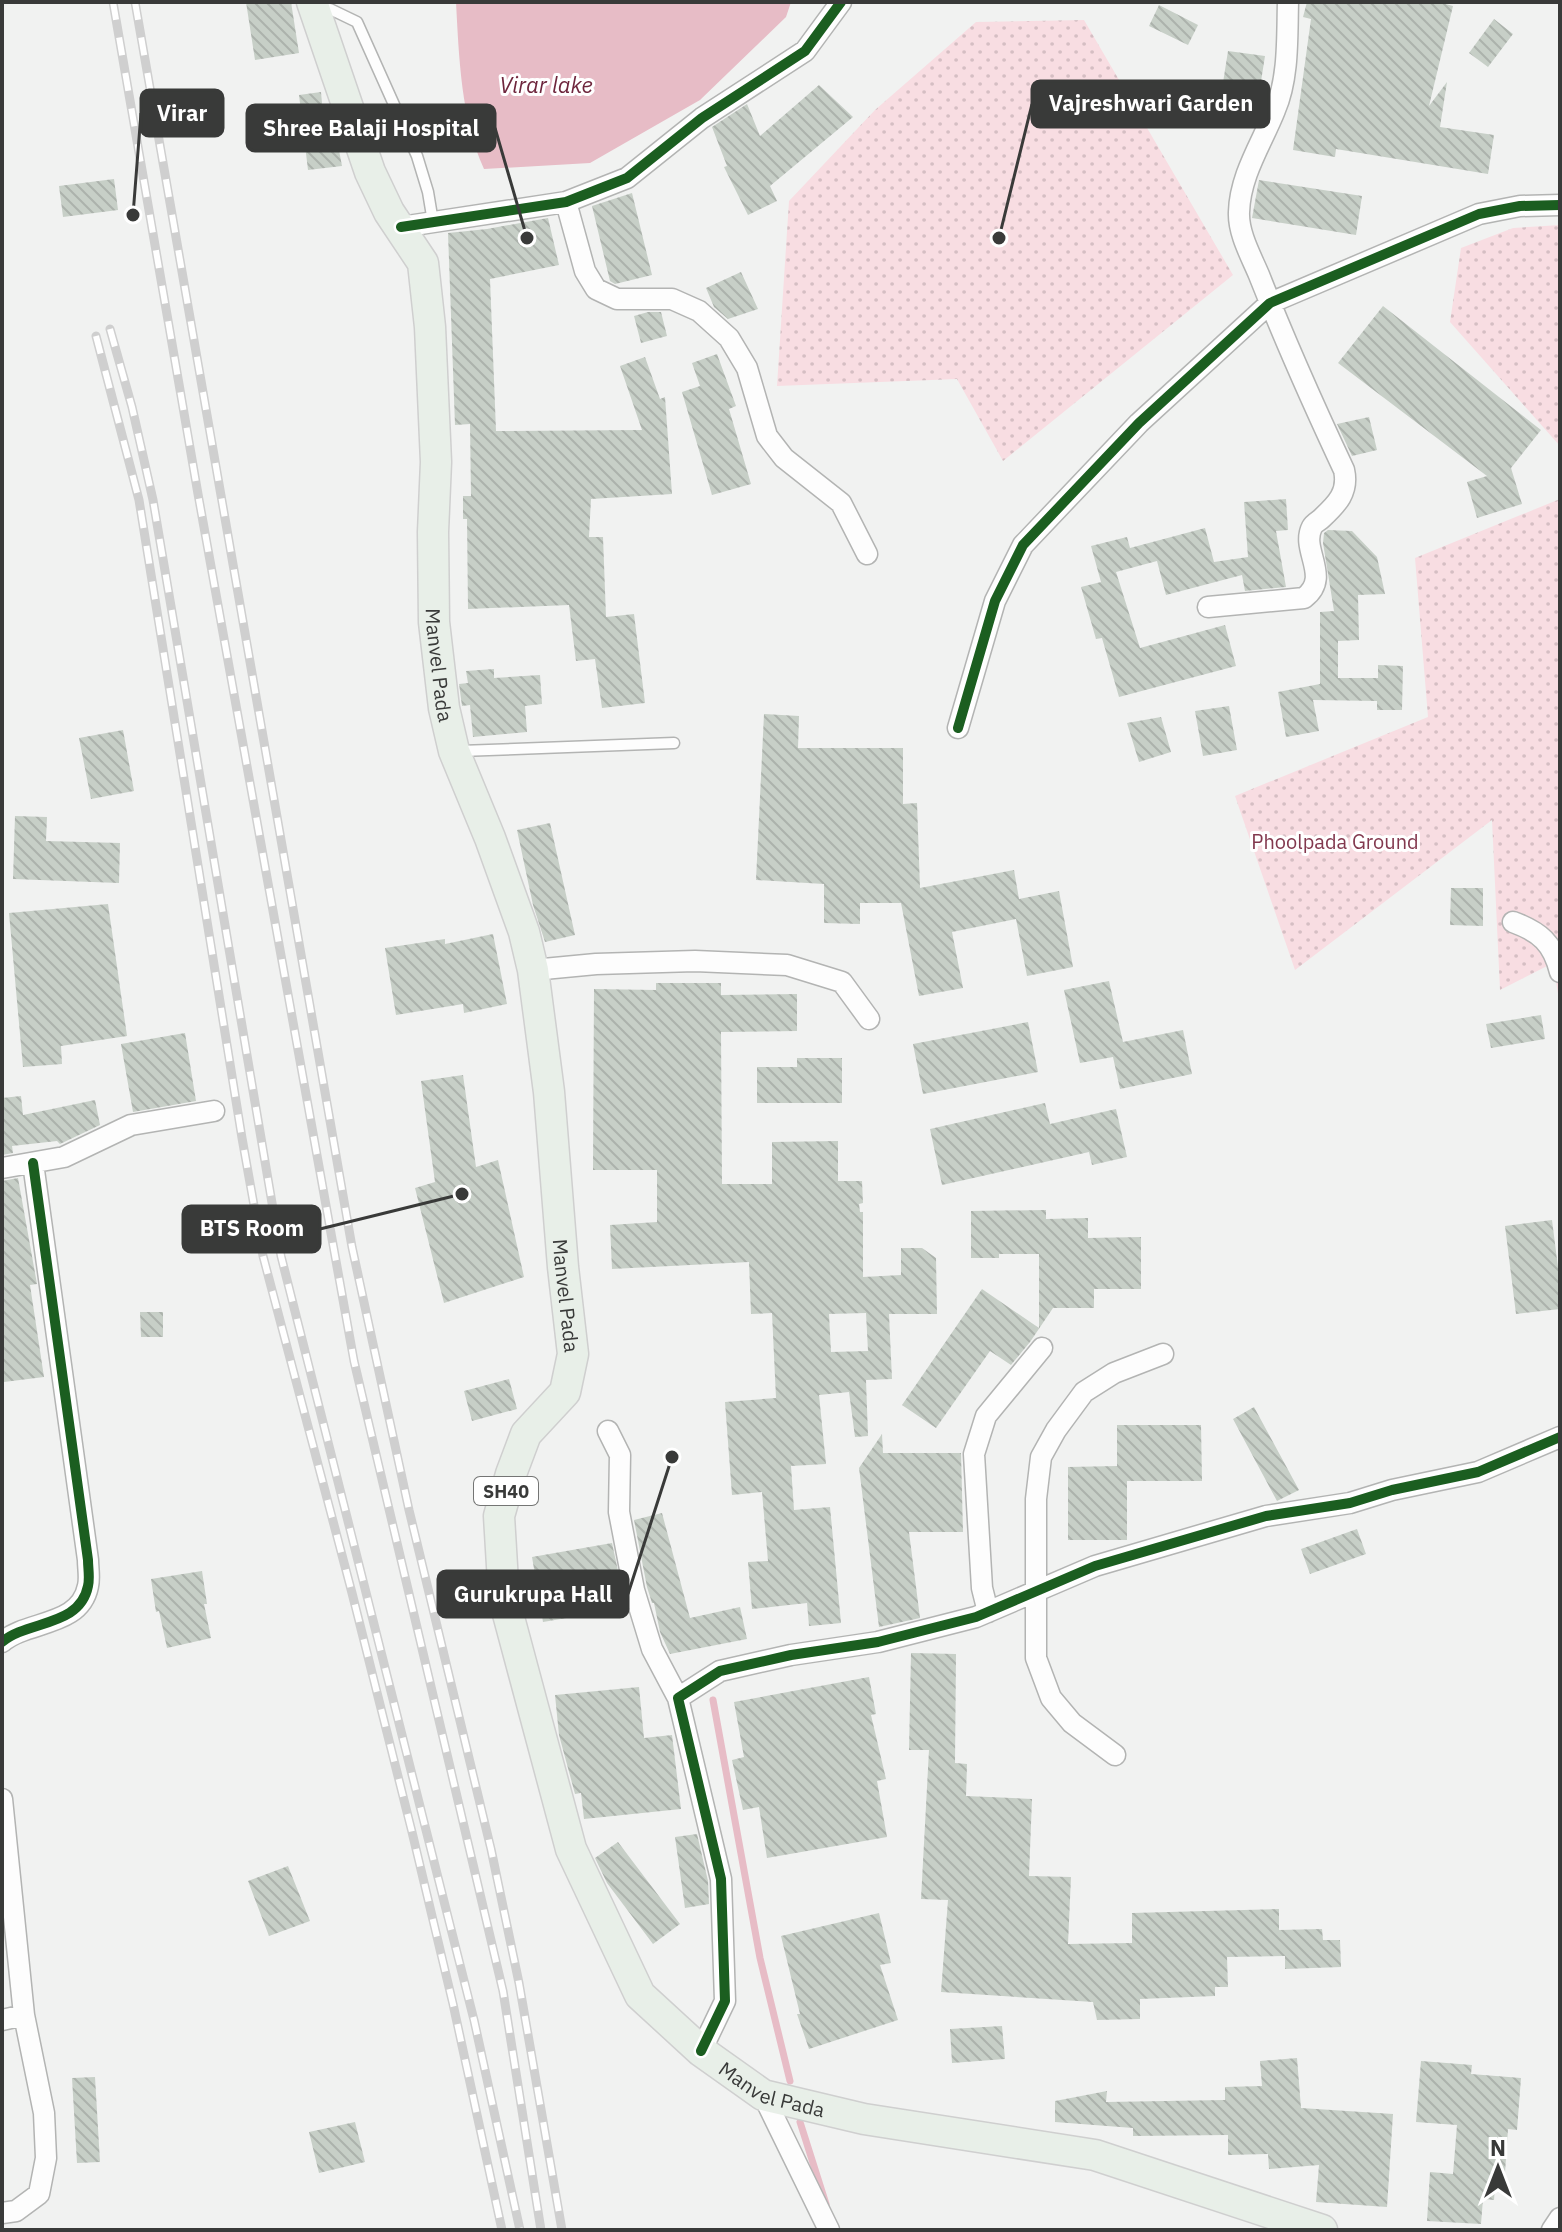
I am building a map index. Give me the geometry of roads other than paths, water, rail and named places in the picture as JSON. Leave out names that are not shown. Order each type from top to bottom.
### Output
[{"type":"main road","points":[[314,7],[370,172],[389,212],[401,227]]},
{"type":"main road","name":"Manvel Pada","points":[[401,227],[423,263],[430,327],[436,462],[434,622],[444,708],[454,751],[520,919],[533,970],[549,1092],[573,1354],[565,1392],[526,1434],[499,1516],[504,1599],[571,1849],[640,1995],[701,2051],[763,2095],[864,2119],[1095,2155],[1322,2230]]},
{"type":"street","points":[[401,227],[566,202],[627,178],[702,118],[805,51],[841,2]]},
{"type":"street","points":[[1208,607],[1304,598],[1313,591],[1316,577],[1312,527],[1343,496],[1347,481],[1274,312],[1243,236],[1238,215],[1241,193],[1256,149],[1276,108],[1284,74],[1288,2]]},
{"type":"street","points":[[566,202],[585,271],[596,289],[617,299],[672,299],[699,311],[729,338],[747,368],[767,436],[784,458],[841,503],[867,554]]},
{"type":"street","points":[[958,728],[995,601],[1023,545],[1139,423],[1274,312],[1479,214],[1520,206],[1560,205]]},
{"type":"street","points":[[1513,922],[1535,930],[1549,942],[1560,972]]},
{"type":"street","points":[[533,970],[596,964],[695,961],[787,965],[842,982],[869,1019]]},
{"type":"street","points":[[2,1168],[64,1157],[131,1125],[214,1111]]},
{"type":"street","points":[[2,1642],[13,1633],[55,1621],[76,1609],[88,1587],[88,1560],[33,1163]]},
{"type":"street","points":[[988,1612],[982,1588],[974,1454],[986,1416],[1042,1348]]},
{"type":"street","points":[[1115,1755],[1072,1723],[1051,1698],[1036,1658],[1036,1499],[1041,1457],[1084,1392],[1114,1373],[1163,1354]]},
{"type":"street","points":[[608,1431],[620,1455],[619,1512],[634,1590],[652,1649],[678,1698],[721,1879],[725,2001],[701,2051]]},
{"type":"street","points":[[678,1698],[720,1671],[791,1655],[878,1642],[988,1612],[1095,1566],[1266,1516],[1350,1503],[1392,1490],[1478,1472],[1560,1437]]},
{"type":"street","points":[[2,1799],[24,2015],[44,2113],[46,2158],[39,2194],[16,2211],[2,2213]]},
{"type":"street","points":[[2,2020],[24,2015]]},
{"type":"street","points":[[763,2095],[829,2230]]},
{"type":"street","points":[[1552,2230],[1560,2218]]},
{"type":"lane","points":[[314,7],[330,9],[357,22],[417,156],[433,222]]},
{"type":"lane","points":[[454,751],[674,743]]},
{"type":"water","name":"Virar lake","points":[[456,2],[791,2],[786,17],[700,100],[590,163],[484,169],[466,109]]},
{"type":"waterway","points":[[713,1700],[760,1958],[790,2081]]},
{"type":"waterway","points":[[800,2122],[826,2204]]},
{"type":"railway","points":[[113,2],[354,1361],[503,1991],[541,2230]]},
{"type":"railway","points":[[135,2],[352,1247],[409,1510],[491,1849],[519,1983],[562,2230]]},
{"type":"railway","points":[[110,329],[153,500],[281,1256],[474,2020],[520,2230]]},
{"type":"railway","points":[[96,336],[139,500],[263,1256],[412,1832],[502,2230]]},
{"type":"place","name":"Virar","points":[[133,215]]},
{"type":"place","name":"Shree Balaji Hospital","points":[[527,238]]},
{"type":"place","name":"Vajreshwari Garden","points":[[999,238]]},
{"type":"place","name":"BTS Room","points":[[462,1194]]},
{"type":"place","name":"Gurukrupa Hall","points":[[672,1457]]},
{"type":"park label","name":"Phoolpada Ground","points":[[1335,841]]}]
